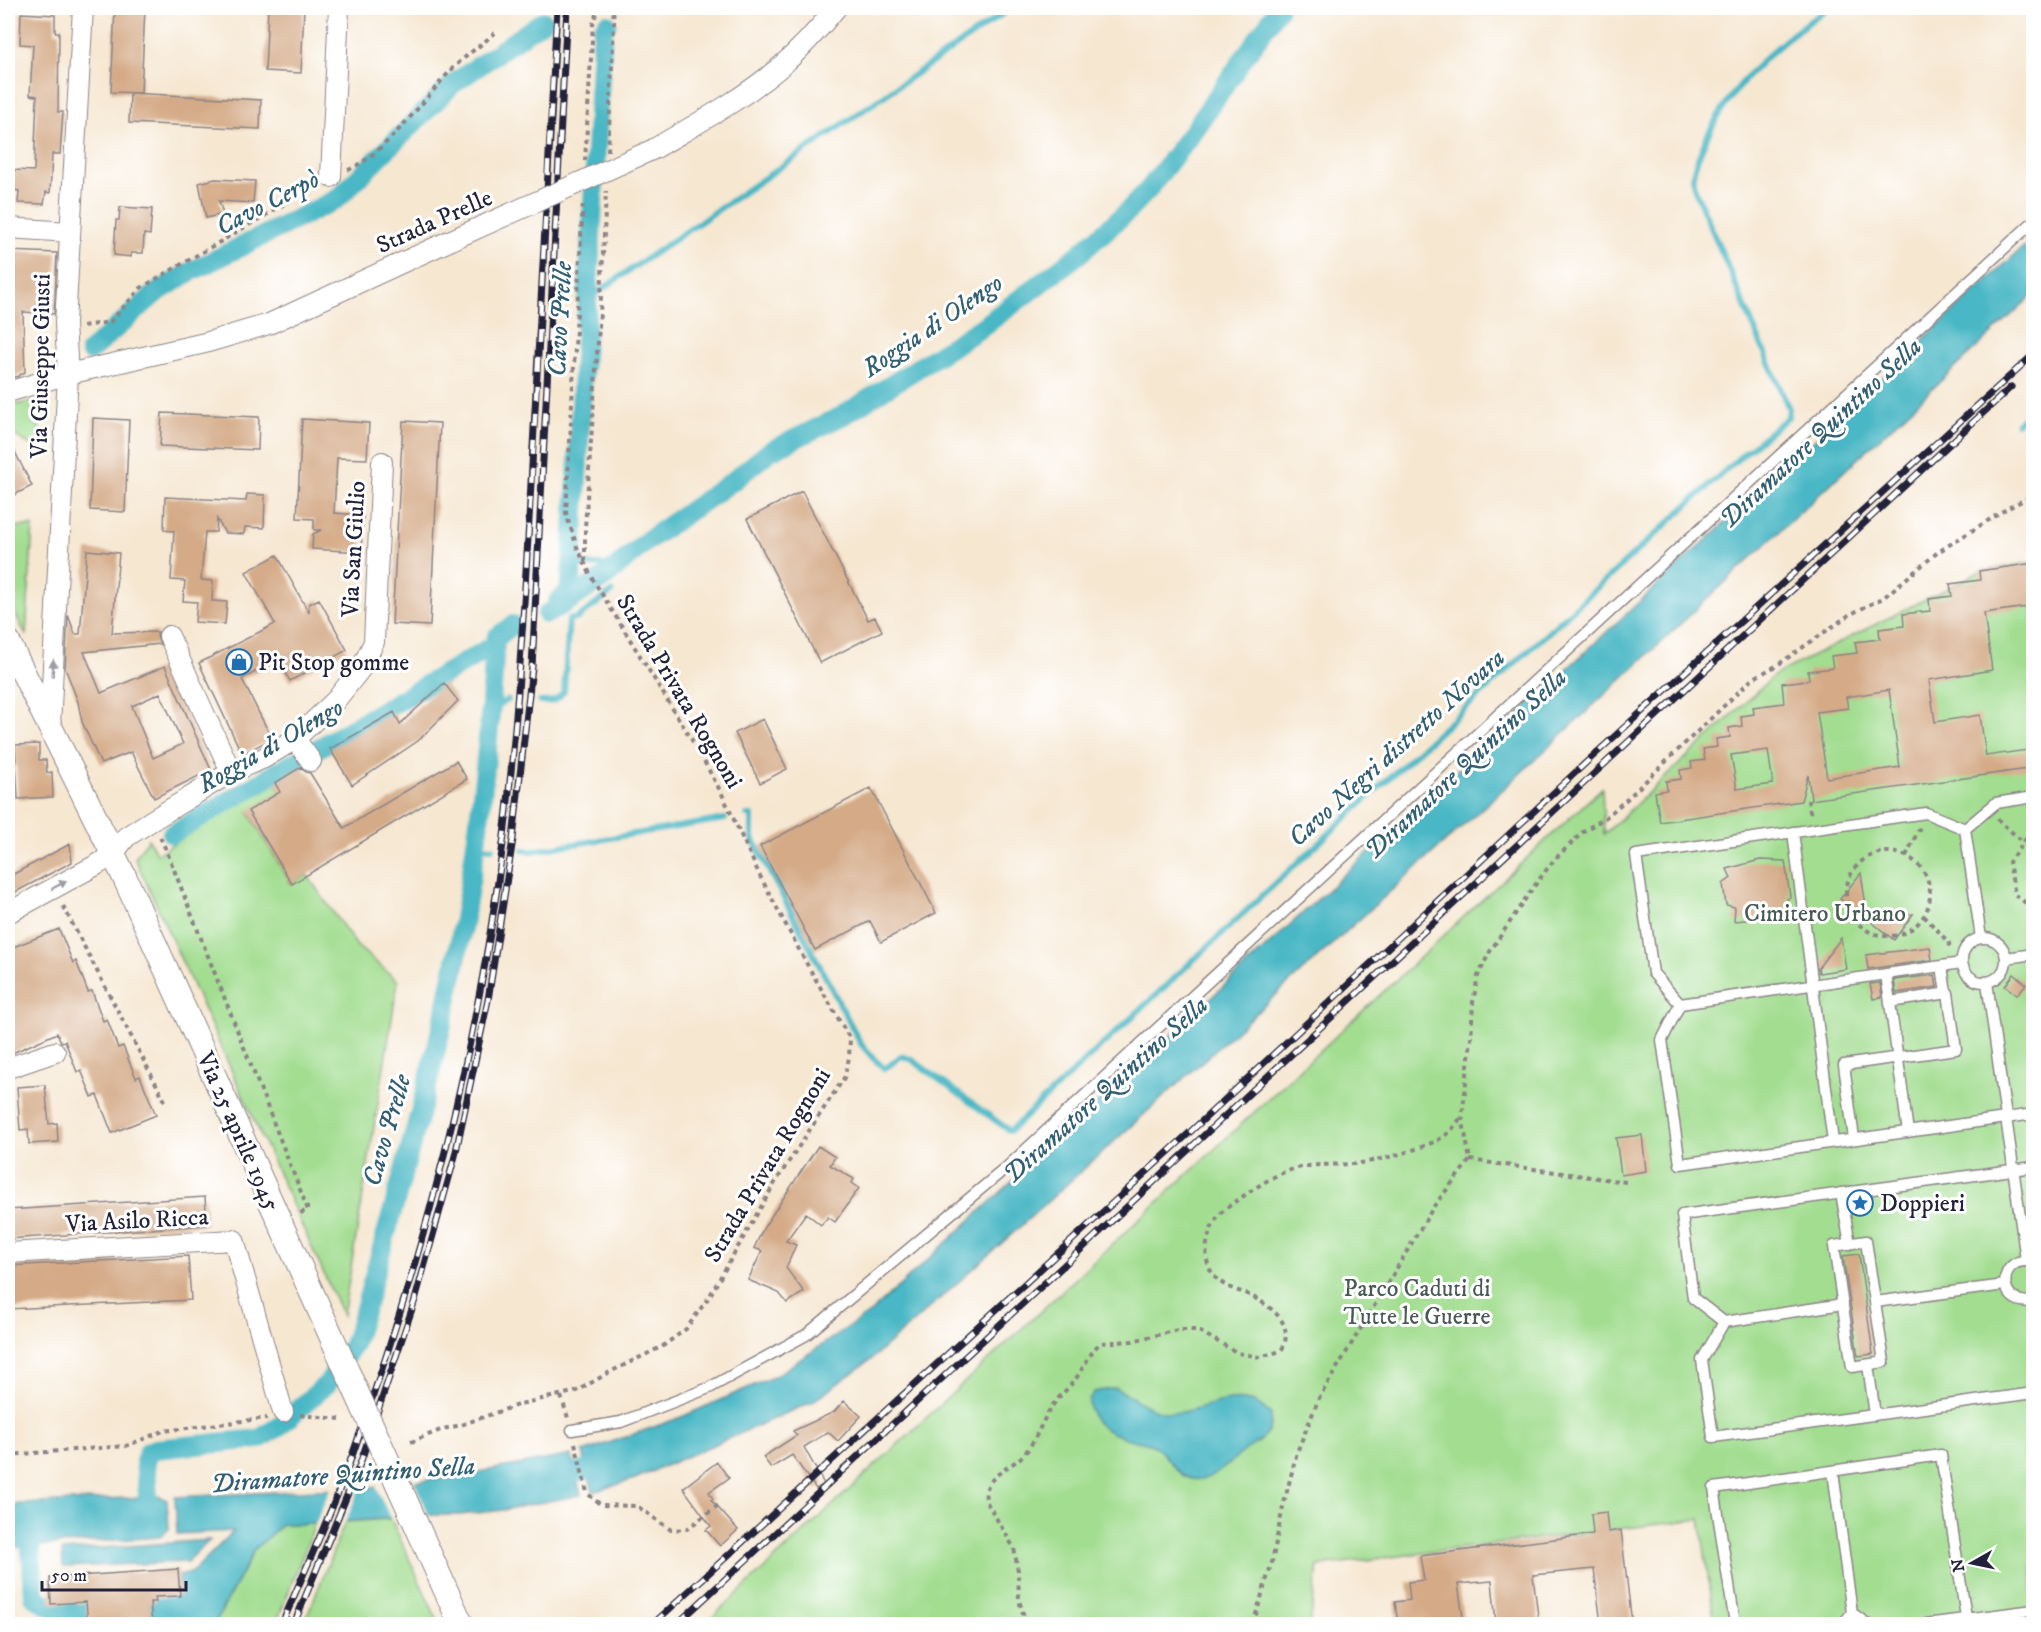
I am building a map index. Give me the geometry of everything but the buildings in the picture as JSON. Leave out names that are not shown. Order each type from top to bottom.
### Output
[{"type":"street","name":"Via Giuseppe Giusti","points":[[50,726],[68,374],[65,324],[83,8]]},
{"type":"street","points":[[331,177],[339,8]]},
{"type":"street","name":"Strada Prelle","points":[[8,392],[68,374],[205,343],[269,324],[654,149],[729,105],[778,69],[795,54],[836,8]]},
{"type":"street","points":[[8,228],[70,232]]},
{"type":"street","name":"Via San Giulio","points":[[8,913],[118,865],[126,837],[231,772],[264,758],[303,750],[336,700],[362,667],[374,642],[382,462]]},
{"type":"street","points":[[170,636],[231,772]]},
{"type":"street","name":"Via 25 aprile 1945","points":[[8,642],[118,865],[461,1624]]},
{"type":"street","points":[[8,1068],[55,1052]]},
{"type":"street","name":"Via Asilo Ricca","points":[[8,1253],[234,1240],[292,1414]]},
{"type":"lane","points":[[572,1430],[621,1422],[710,1388],[806,1335],[1007,1167],[2034,221]]},
{"type":"lane","points":[[1965,829],[1996,803],[2034,797]]},
{"type":"lane","points":[[1680,1004],[1653,973],[1636,855],[1926,813],[1965,829]]},
{"type":"lane","points":[[1965,829],[1981,938]]},
{"type":"lane","points":[[1792,832],[1833,1142]]},
{"type":"lane","points":[[1680,1004],[1952,964],[1974,980],[1987,982],[1999,976],[2003,971],[2006,958],[2004,951],[1995,940],[1981,938],[1974,940],[1952,964],[1946,993],[1948,993],[1956,1049],[1844,1065],[1854,1139]]},
{"type":"lane","points":[[2006,958],[2034,954]]},
{"type":"lane","points":[[1886,974],[1908,1132]]},
{"type":"lane","points":[[1987,982],[2013,1169],[2030,1261],[2015,1264],[2010,1268],[2006,1285],[2012,1297],[2018,1301],[2033,1304]]},
{"type":"lane","points":[[1890,1002],[1946,993]]},
{"type":"lane","points":[[1680,1004],[1662,1040],[1680,1164],[2034,1114]]},
{"type":"lane","points":[[1843,1304],[1724,1322],[1693,1298],[1682,1215],[2034,1167]]},
{"type":"lane","points":[[1841,1193],[1850,1244]]},
{"type":"lane","points":[[1866,1242],[1884,1362],[1852,1367],[1834,1246],[1850,1244],[1866,1242]]},
{"type":"lane","points":[[1875,1302],[2006,1285]]},
{"type":"lane","points":[[1724,1322],[1702,1360],[1713,1437],[2034,1393]]},
{"type":"lane","points":[[1868,1365],[1875,1415]]},
{"type":"lane","points":[[1735,1624],[1714,1488],[1941,1455],[1966,1622]]},
{"type":"lane","points":[[1833,1471],[1852,1613],[1867,1624]]},
{"type":"lane","points":[[1926,1624],[1966,1622],[2034,1610]]},
{"type":"lane","points":[[1843,1624],[1852,1613]]},
{"type":"path","points":[[585,168],[593,24],[598,8]]},
{"type":"path","points":[[608,152],[613,8]]},
{"type":"path","points":[[65,324],[88,327],[110,322],[141,288],[331,177],[361,165],[402,126],[454,67],[495,33]]},
{"type":"path","name":"Strada Privata Rognoni","points":[[585,564],[585,527],[601,298],[606,187]]},
{"type":"path","name":"Strada Privata Rognoni","points":[[411,1442],[520,1404],[577,1391],[663,1346],[686,1329],[709,1297],[776,1181],[844,1078],[849,1058],[850,1039],[771,897],[722,794],[695,745],[590,576],[570,528],[566,513],[584,191]]},
{"type":"path","points":[[1253,1624],[1272,1562],[1297,1452],[1319,1398],[1434,1206],[1470,1160],[1462,1117],[1473,1002],[1478,976],[1489,953],[1530,892],[1553,861],[1585,830],[1605,818],[1627,800],[1752,680],[1849,615],[1883,598],[1938,552],[2008,508],[2034,495]]},
{"type":"path","points":[[1988,810],[2024,842]]},
{"type":"path","points":[[1906,856],[1926,813]]},
{"type":"path","points":[[151,820],[167,852],[308,1210],[287,1218]]},
{"type":"path","points":[[2034,835],[2028,836],[2009,862],[2015,895],[2034,909]]},
{"type":"path","points":[[1894,853],[1906,856],[1916,863],[1929,884],[1930,897],[1924,916],[1909,930],[1899,934],[1879,935],[1869,932],[1854,918],[1849,909],[1846,897],[1847,884],[1852,873],[1870,856],[1894,853]]},
{"type":"path","points":[[63,906],[165,1101]]},
{"type":"path","points":[[1924,916],[1949,943],[1952,964]]},
{"type":"path","points":[[1026,1624],[1019,1600],[1014,1548],[986,1501],[985,1493],[987,1486],[995,1477],[1023,1456],[1033,1443],[1052,1406],[1077,1377],[1100,1342],[1132,1341],[1178,1330],[1197,1330],[1238,1353],[1259,1357],[1281,1351],[1286,1342],[1287,1329],[1277,1313],[1250,1296],[1221,1283],[1208,1267],[1206,1244],[1210,1230],[1218,1216],[1276,1175],[1302,1167],[1355,1164],[1381,1159],[1420,1147],[1446,1136],[1462,1117]]},
{"type":"path","points":[[1470,1160],[1626,1182]]},
{"type":"path","points":[[8,1455],[126,1446],[163,1431],[292,1414],[340,1419]]},
{"type":"path","points":[[577,1453],[587,1493],[601,1505],[637,1506],[671,1530],[687,1529],[720,1504]]},
{"type":"green space","points":[[41,400],[38,450],[8,431],[8,406]]},
{"type":"green space","points":[[33,526],[26,635],[8,599],[8,527]]},
{"type":"green space","points":[[2033,562],[2033,1624],[1715,1624],[1700,1519],[1318,1566],[1310,1624],[705,1624],[1602,788],[1604,834],[1775,675],[1981,571]]},
{"type":"green space","points":[[275,782],[280,792],[248,812],[291,884],[307,875],[357,946],[398,981],[343,1316],[135,858],[148,839],[157,854]]},
{"type":"green space","points":[[391,1519],[439,1624],[304,1624],[345,1522]]},
{"type":"green space","points":[[282,1524],[315,1524],[276,1624],[215,1624],[254,1550]]},
{"type":"water","points":[[2033,238],[2033,295],[1509,784],[873,1358],[812,1402],[635,1479],[593,1492],[583,1452],[679,1418],[775,1376],[871,1312]]},
{"type":"water","points":[[1115,1388],[1158,1411],[1165,1412],[1176,1413],[1221,1401],[1244,1400],[1258,1404],[1271,1414],[1270,1428],[1259,1442],[1222,1470],[1207,1478],[1192,1479],[1176,1469],[1154,1446],[1109,1432],[1098,1423],[1090,1410],[1089,1401],[1094,1392]]},
{"type":"water","points":[[571,1455],[581,1495],[503,1510],[460,1515],[282,1524],[254,1550],[214,1624],[181,1624],[179,1576],[192,1572],[234,1531],[177,1534],[175,1497],[377,1487],[468,1474]]},
{"type":"water","points":[[158,1496],[167,1500],[169,1529],[160,1537],[8,1548],[8,1505]]},
{"type":"water","points":[[210,1540],[187,1562],[63,1567],[62,1551]]},
{"type":"pier","points":[[413,1479],[430,1518],[392,1522],[375,1484]]},
{"type":"pier","points":[[361,1485],[344,1525],[314,1527],[331,1487]]},
{"type":"waterway","points":[[589,298],[1011,8]]},
{"type":"waterway","name":"Roggia di Olengo","points":[[547,614],[609,574],[648,540],[733,481],[770,451],[842,416],[981,328],[1078,255],[1127,212],[1148,190],[1188,138],[1279,8]]},
{"type":"waterway","name":"Cavo Negri distretto Novara","points":[[747,815],[752,815],[752,838],[861,1044],[885,1069],[901,1056],[911,1059],[1010,1131],[1366,799],[1740,457],[1788,417],[1789,409],[1696,193],[1693,174],[1711,129],[1723,108],[1738,89],[1771,53],[1829,8]]},
{"type":"waterway","name":"Cavo Cerpò","points":[[90,351],[156,293],[188,273],[337,199],[453,84],[543,21]]},
{"type":"waterway","name":"Cavo Prelle","points":[[558,601],[568,593],[571,581],[603,30],[607,24]]},
{"type":"waterway","points":[[2017,423],[2034,407]]},
{"type":"waterway","points":[[572,565],[618,565]]},
{"type":"waterway","points":[[540,702],[554,701],[564,691],[569,619],[576,619],[612,592]]},
{"type":"waterway","name":"Cavo Prelle","points":[[150,1517],[145,1461],[148,1452],[155,1449],[259,1439],[278,1427],[327,1384],[353,1345],[412,1141],[444,1017],[475,851],[489,726],[495,642],[497,637],[513,625]]},
{"type":"waterway","name":"Roggia di Olengo","points":[[172,834],[489,648]]},
{"type":"waterway","points":[[490,709],[508,700]]},
{"type":"waterway","name":"Cavo Negri distretto Novara","points":[[523,850],[532,851],[725,819]]},
{"type":"waterway","name":"Cavo Negri distretto Novara","points":[[476,846],[492,848]]},
{"type":"waterway","name":"Diramatore Quintino Sella","points":[[549,1479],[614,1463]]},
{"type":"waterway","points":[[29,1525],[34,1596],[52,1608],[65,1612],[87,1613],[184,1606],[205,1597]]},
{"type":"railway","points":[[282,1624],[344,1477],[378,1381],[425,1228],[463,1073],[493,915],[508,799],[521,650],[557,8]]},
{"type":"railway","points":[[294,1624],[360,1464],[415,1300],[455,1156],[488,1000],[513,839],[532,667],[567,8]]},
{"type":"railway","points":[[653,1624],[1188,1134],[1592,757],[2034,354]]},
{"type":"railway","points":[[677,1624],[2011,387]]},
{"type":"place","name":"Pit Stop gomme","points":[[239,662]]},
{"type":"place","name":"Doppieri","points":[[1860,1203]]},
{"type":"park label","name":"Cimitero Urbano","points":[[1825,913]]},
{"type":"park label","name":"Parco Caduti di Tutte le Guerre","points":[[1417,1302]]}]
